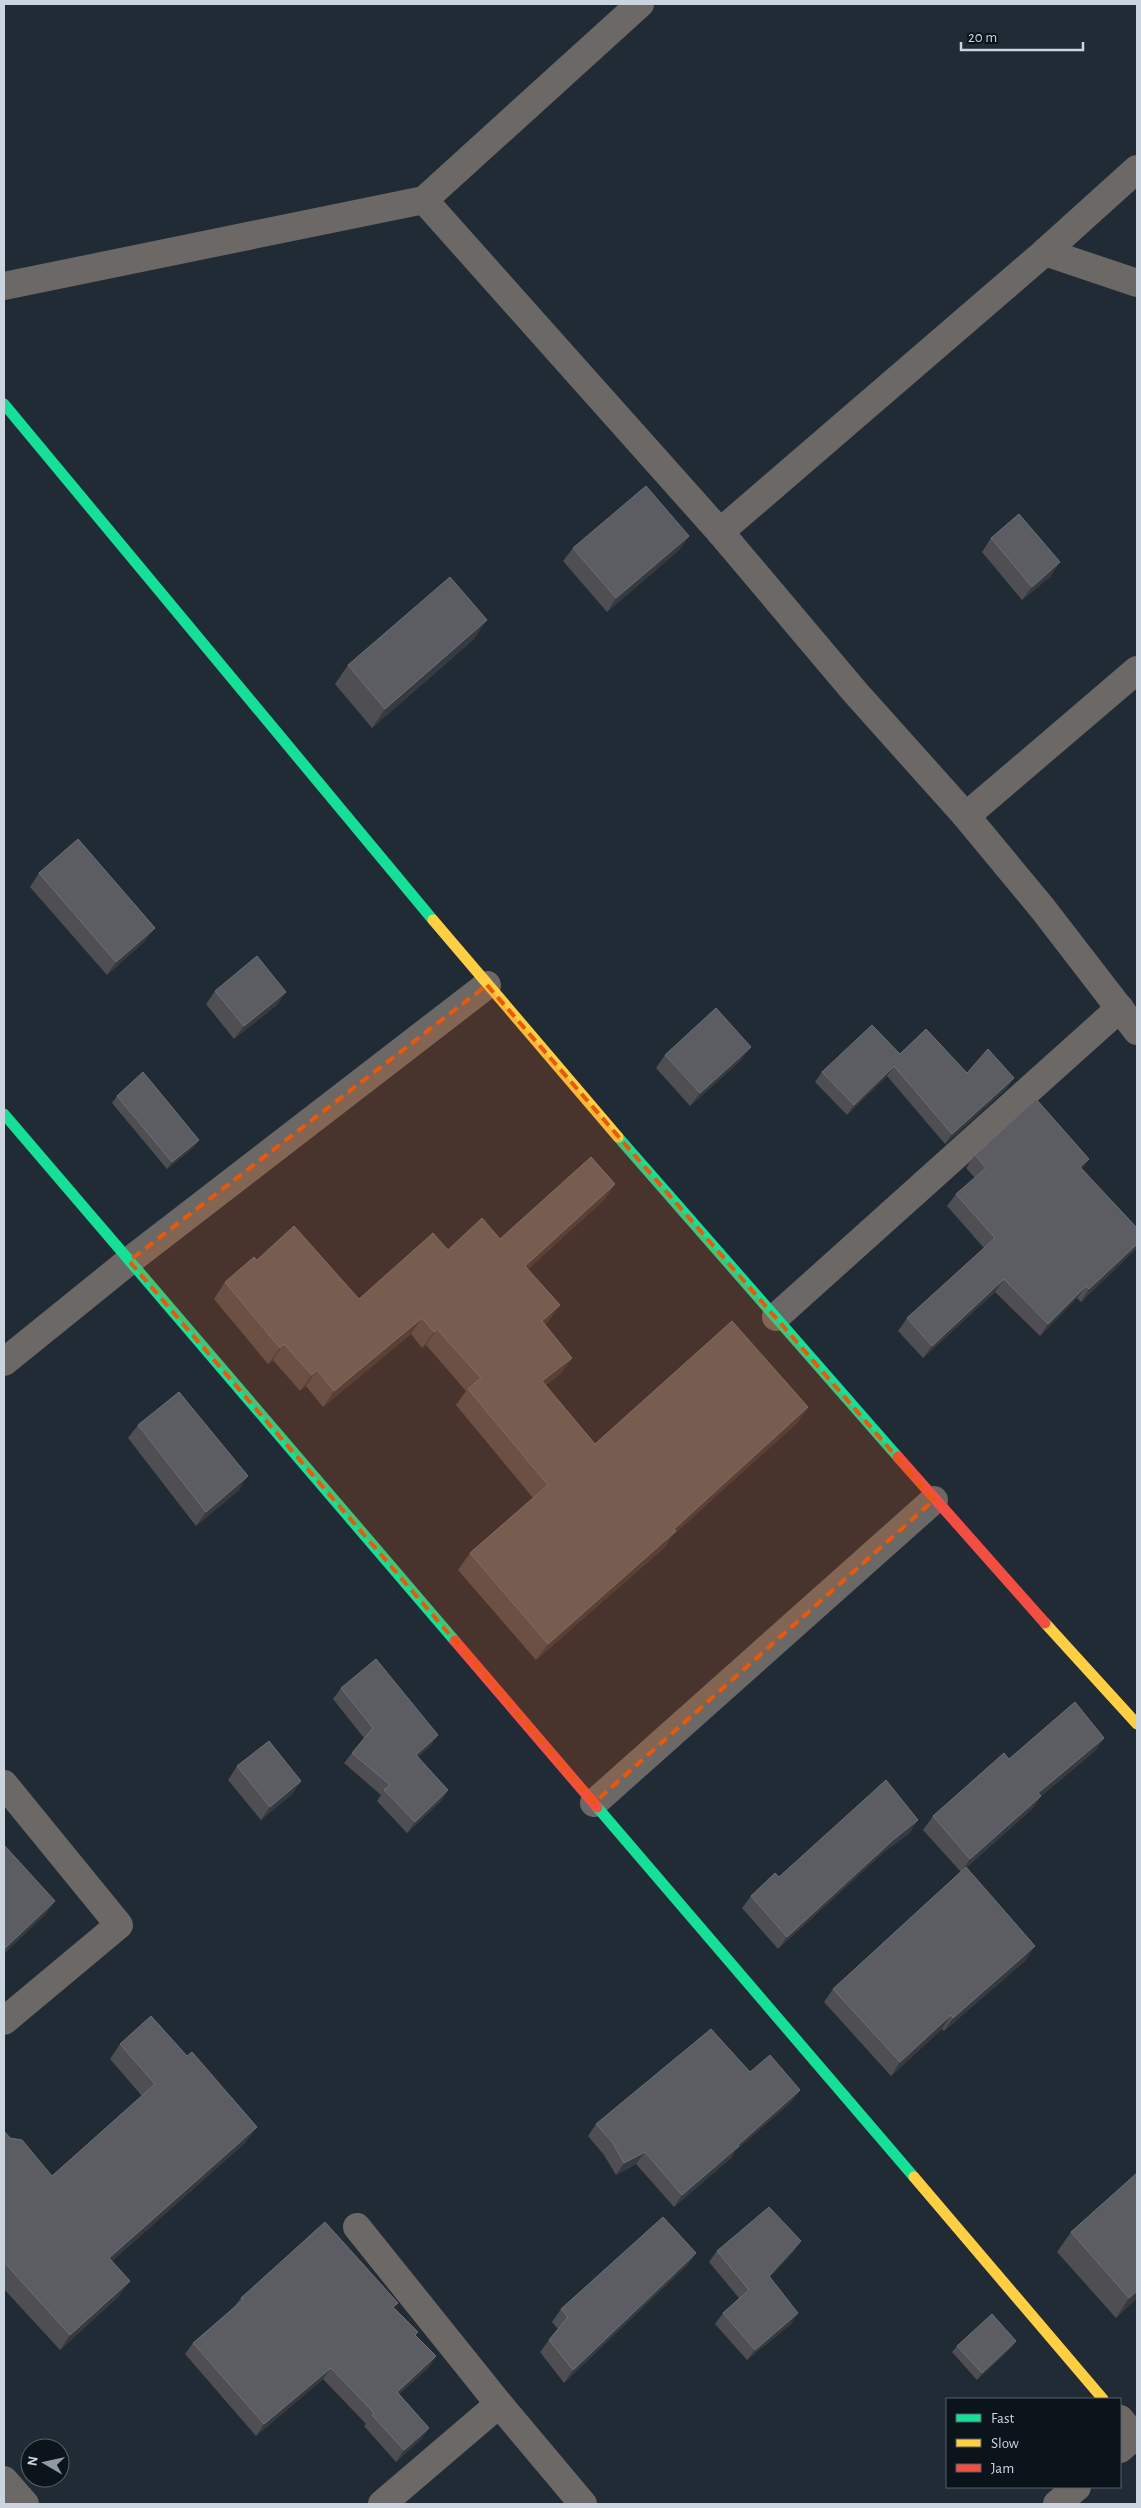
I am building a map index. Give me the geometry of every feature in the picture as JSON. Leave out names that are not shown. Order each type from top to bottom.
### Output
[{"type":"street","points":[[4,286],[424,200],[640,4]]},
{"type":"street","points":[[720,532],[1045,252],[1137,169]]},
{"type":"street","points":[[424,200],[720,532],[855,692],[966,816],[1043,908],[1137,1031]]},
{"type":"street","points":[[1045,252],[1137,283]]},
{"type":"street","points":[[4,404],[488,985],[934,1500],[1137,1724]]},
{"type":"street","points":[[966,816],[1137,670]]},
{"type":"street","points":[[4,1362],[129,1261],[488,985]]},
{"type":"street","points":[[776,1316],[1120,1008]]},
{"type":"street","points":[[4,1114],[1102,2398]]},
{"type":"street","points":[[594,1803],[934,1500]]},
{"type":"street","points":[[4,1784],[119,1925],[4,2021]]},
{"type":"street","points":[[357,2227],[499,2404],[583,2504]]},
{"type":"street","points":[[382,2504],[499,2404]]},
{"type":"street","points":[[4,2480],[24,2504]]},
{"type":"street","points":[[1057,2504],[1075,2488]]},
{"type":"highlighted area","points":[[487,985],[934,1500],[594,1803],[129,1261]]},
{"type":"building","points":[[646,486],[689,536],[616,598],[573,548]]},
{"type":"building","points":[[1019,514],[1060,562],[1032,587],[991,538]]},
{"type":"building","points":[[450,577],[487,620],[385,709],[348,665]]},
{"type":"building","points":[[78,839],[155,928],[116,962],[39,873]]},
{"type":"building","points":[[257,956],[286,992],[244,1026],[215,991]]},
{"type":"building","points":[[716,1008],[751,1047],[700,1093],[665,1055]]},
{"type":"building","points":[[872,1025],[900,1054],[926,1029],[967,1073],[988,1049],[1014,1078],[952,1134],[894,1066],[854,1105],[822,1072]]},
{"type":"building","points":[[143,1072],[199,1140],[172,1162],[117,1096]]},
{"type":"building","points":[[1036,1099],[1089,1159],[1080,1167],[1137,1228],[1137,1244],[1089,1289],[1086,1286],[1048,1324],[1004,1279],[932,1346],[907,1318],[995,1238],[956,1194],[986,1168],[975,1155]]},
{"type":"building","points":[[591,1157],[615,1184],[525,1266],[560,1305],[542,1321],[572,1358],[542,1381],[595,1444],[732,1321],[808,1407],[674,1529],[676,1531],[548,1644],[470,1553],[548,1485],[468,1389],[481,1378],[437,1329],[434,1332],[422,1318],[334,1391],[317,1370],[312,1375],[284,1344],[280,1348],[225,1282],[254,1257],[257,1260],[294,1226],[359,1299],[433,1233],[448,1250],[482,1218],[500,1239]]},
{"type":"building","points":[[179,1392],[248,1476],[206,1512],[138,1425]]},
{"type":"building","points":[[376,1659],[438,1735],[416,1755],[448,1790],[415,1822],[384,1790],[390,1785],[352,1753],[373,1728],[341,1688]]},
{"type":"building","points":[[1075,1702],[1104,1738],[1038,1793],[1041,1796],[970,1859],[933,1816],[1004,1753],[1009,1759]]},
{"type":"building","points":[[269,1741],[301,1781],[270,1807],[237,1766]]},
{"type":"building","points":[[886,1780],[918,1820],[893,1840],[787,1937],[751,1896],[775,1873],[779,1877]]},
{"type":"building","points":[[4,1845],[55,1901],[4,1949]]},
{"type":"building","points":[[966,1867],[1035,1946],[953,2018],[951,2015],[900,2062],[833,1989]]},
{"type":"building","points":[[151,2016],[187,2056],[192,2052],[257,2127],[109,2258],[130,2281],[70,2335],[4,2262],[4,2131],[10,2138],[22,2140],[52,2176],[155,2084],[120,2044]]},
{"type":"building","points":[[711,2029],[750,2072],[770,2055],[800,2090],[682,2195],[645,2152],[624,2163],[613,2143],[596,2124]]},
{"type":"building","points":[[1137,2173],[1137,2291],[1129,2298],[1071,2232]]},
{"type":"building","points":[[769,2207],[801,2241],[769,2276],[798,2313],[755,2350],[723,2313],[749,2290],[717,2251]]},
{"type":"building","points":[[663,2217],[696,2253],[573,2370],[549,2340],[568,2317],[561,2309]]},
{"type":"building","points":[[325,2222],[398,2303],[393,2307],[418,2332],[415,2335],[436,2356],[397,2392],[429,2428],[404,2450],[372,2415],[374,2413],[331,2368],[264,2424],[193,2343],[243,2300],[241,2298]]},
{"type":"building","points":[[992,2314],[1016,2341],[982,2373],[957,2346]]},
{"type":"traffic: fast","points":[[4,404],[433,920]]},
{"type":"traffic: fast","points":[[4,1114],[455,1641]]},
{"type":"traffic: fast","points":[[618,1137],[898,1457]]},
{"type":"traffic: fast","points":[[597,1807],[914,2177]]},
{"type":"traffic: slow","points":[[433,920],[618,1137]]},
{"type":"traffic: slow","points":[[1045,1623],[1137,1724]]},
{"type":"traffic: slow","points":[[914,2177],[1102,2398]]},
{"type":"traffic: jam","points":[[898,1457],[1045,1623]]},
{"type":"traffic: jam","points":[[455,1641],[597,1807]]}]
